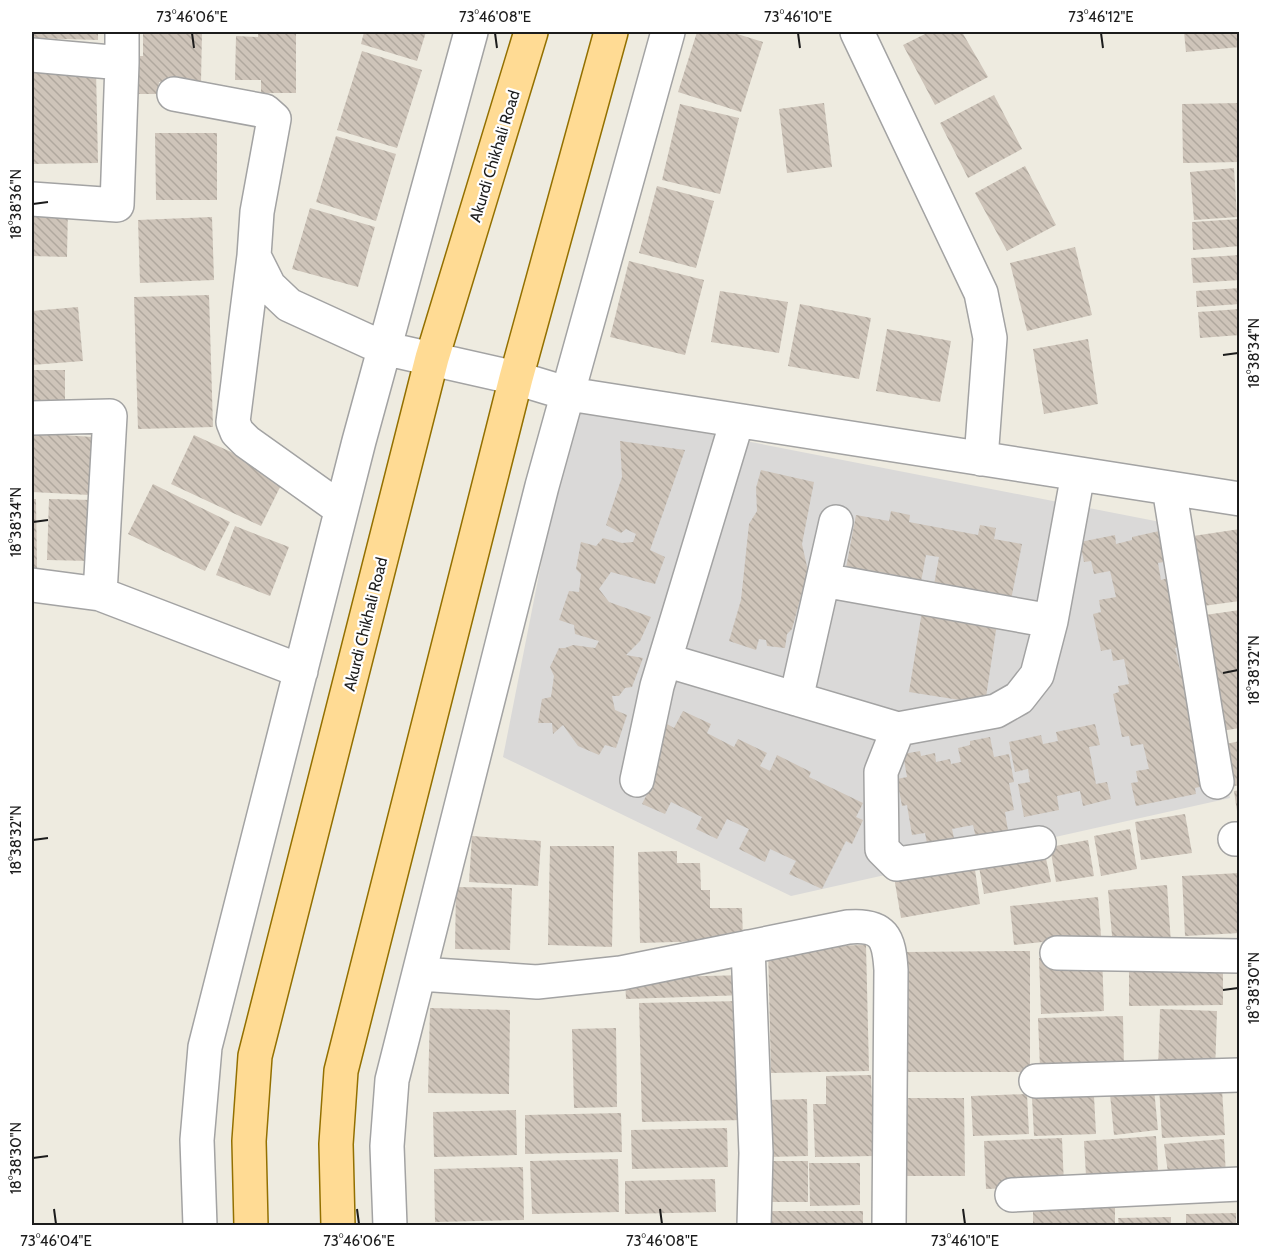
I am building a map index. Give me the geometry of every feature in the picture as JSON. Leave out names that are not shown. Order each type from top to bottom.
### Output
[{"type":"main road","name":"Akurdi Chikhali Road","points":[[251,1226],[249,1141],[255,1056],[432,358],[531,32]]},
{"type":"main road","points":[[338,1226],[336,1144],[341,1071],[516,378],[611,32]]},
{"type":"street","points":[[200,1226],[197,1140],[205,1047],[383,348],[471,32]]},
{"type":"street","points":[[390,1226],[387,1146],[392,1080],[542,486],[668,32]]},
{"type":"street","points":[[857,32],[981,292],[990,338],[981,459]]},
{"type":"street","points":[[32,55],[122,47],[117,205],[32,199]]},
{"type":"street","points":[[174,94],[265,111],[274,119],[257,212],[254,256],[233,422],[237,432],[248,442],[341,509]]},
{"type":"street","points":[[254,256],[269,286],[289,305],[383,348],[516,378],[569,394],[1239,499]]},
{"type":"street","points":[[32,418],[110,416],[100,594]]},
{"type":"street","points":[[637,780],[665,660],[737,421]]},
{"type":"street","points":[[665,660],[898,729],[996,711],[1019,698],[1037,675],[1051,621],[1078,474]]},
{"type":"street","points":[[1168,488],[1217,782]]},
{"type":"street","points":[[796,699],[836,522]]},
{"type":"street","points":[[823,580],[1051,621]]},
{"type":"street","points":[[32,585],[100,594],[301,671]]},
{"type":"street","points":[[898,729],[881,772],[882,849],[897,864],[1039,843]]},
{"type":"street","points":[[420,974],[537,982],[621,973],[865,926],[881,932],[889,945],[889,1226]]},
{"type":"street","points":[[748,947],[756,1152],[754,1226]]},
{"type":"street","points":[[1057,953],[1239,956]]},
{"type":"street","points":[[1036,1081],[1239,1076]]},
{"type":"street","points":[[1012,1196],[1239,1184]]},
{"type":"shaded area","points":[[572,407],[1186,527],[1197,619],[1230,798],[791,896],[503,757]]},
{"type":"building","points":[[32,32],[98,32],[98,40],[32,38]]},
{"type":"building","points":[[143,32],[202,32],[201,82],[159,82],[158,94],[132,94],[133,56],[143,56]]},
{"type":"building","points":[[258,32],[296,32],[296,93],[261,93],[261,80],[235,80],[236,36],[258,37]]},
{"type":"building","points":[[364,32],[426,32],[417,61],[361,44]]},
{"type":"building","points":[[697,32],[731,32],[763,42],[741,112],[678,92]]},
{"type":"building","points":[[929,32],[962,32],[988,77],[935,105],[903,45]]},
{"type":"building","points":[[1184,32],[1240,32],[1240,47],[1186,52]]},
{"type":"building","points":[[362,51],[422,70],[397,148],[337,130]]},
{"type":"building","points":[[96,70],[98,163],[32,164],[32,71]]},
{"type":"building","points":[[994,95],[1022,149],[968,178],[940,123]]},
{"type":"building","points":[[824,103],[832,167],[787,173],[779,109]]},
{"type":"building","points":[[1240,103],[1240,162],[1183,163],[1182,104]]},
{"type":"building","points":[[680,104],[739,118],[720,194],[662,180]]},
{"type":"building","points":[[155,133],[217,133],[217,200],[156,200]]},
{"type":"building","points":[[336,136],[396,154],[376,221],[316,202]]},
{"type":"building","points":[[1025,166],[1056,225],[1007,251],[975,193]]},
{"type":"building","points":[[1234,168],[1237,217],[1194,220],[1190,172]]},
{"type":"building","points":[[657,186],[714,201],[696,268],[639,253]]},
{"type":"building","points":[[32,206],[68,207],[67,257],[32,256]]},
{"type":"building","points":[[310,208],[375,227],[358,287],[292,269]]},
{"type":"building","points":[[212,217],[214,280],[140,283],[138,220]]},
{"type":"building","points":[[1240,219],[1240,246],[1193,250],[1192,222]]},
{"type":"building","points":[[1075,247],[1092,315],[1027,331],[1010,263]]},
{"type":"building","points":[[1240,255],[1240,280],[1193,283],[1191,258]]},
{"type":"building","points":[[629,261],[704,280],[685,355],[610,337]]},
{"type":"building","points":[[1240,288],[1240,304],[1197,307],[1196,291]]},
{"type":"building","points":[[720,291],[788,302],[779,353],[711,342]]},
{"type":"building","points":[[209,295],[213,427],[138,429],[134,297]]},
{"type":"building","points":[[800,304],[871,318],[859,379],[788,366]]},
{"type":"building","points":[[78,307],[83,361],[32,365],[32,311]]},
{"type":"building","points":[[1240,309],[1240,335],[1200,338],[1198,312]]},
{"type":"building","points":[[887,329],[951,341],[940,402],[876,391]]},
{"type":"building","points":[[1088,339],[1098,404],[1044,414],[1033,349]]},
{"type":"building","points":[[32,370],[65,370],[65,410],[32,410]]},
{"type":"building","points":[[32,433],[93,437],[90,495],[32,492]]},
{"type":"building","points":[[194,435],[285,477],[261,526],[171,484]]},
{"type":"building","points":[[620,441],[685,450],[650,550],[665,557],[655,584],[611,572],[599,589],[609,602],[651,617],[640,641],[626,655],[643,658],[632,687],[625,688],[619,696],[612,696],[615,710],[627,715],[616,748],[605,745],[599,755],[578,746],[563,725],[553,734],[552,723],[538,723],[542,699],[551,697],[554,676],[550,667],[559,648],[573,645],[595,648],[599,641],[575,634],[574,625],[559,620],[569,591],[579,592],[581,574],[576,569],[581,542],[596,546],[603,538],[622,543],[633,542],[636,534],[626,529],[621,533],[606,525],[622,477]]},
{"type":"building","points":[[761,470],[814,482],[802,544],[808,571],[792,629],[787,634],[785,648],[767,646],[766,640],[759,639],[756,650],[729,641],[741,600],[749,524],[757,511],[756,488]]},
{"type":"building","points":[[153,484],[230,522],[205,571],[128,534]]},
{"type":"building","points":[[32,499],[36,499],[37,568],[32,568]]},
{"type":"building","points":[[49,499],[93,500],[91,561],[47,560]]},
{"type":"building","points":[[891,511],[910,515],[909,522],[978,535],[980,525],[996,528],[994,539],[1022,544],[1010,605],[933,590],[939,557],[926,555],[920,587],[845,573],[856,515],[889,521]]},
{"type":"building","points":[[235,526],[289,547],[270,596],[216,575]]},
{"type":"building","points":[[1240,529],[1240,601],[1203,606],[1193,536]]},
{"type":"building","points":[[1164,530],[1170,561],[1158,563],[1161,580],[1173,577],[1186,646],[1175,648],[1180,670],[1190,668],[1213,784],[1195,788],[1196,794],[1136,806],[1131,783],[1138,782],[1136,771],[1149,769],[1143,744],[1131,746],[1129,736],[1122,737],[1113,694],[1119,692],[1118,686],[1129,684],[1124,659],[1113,661],[1111,649],[1101,651],[1093,614],[1101,612],[1099,600],[1116,597],[1110,571],[1094,574],[1091,561],[1084,562],[1080,542],[1115,535],[1116,544],[1132,540],[1132,537]]},
{"type":"building","points":[[923,605],[998,617],[985,704],[909,692]]},
{"type":"building","points":[[1240,610],[1240,728],[1221,731],[1205,615]]},
{"type":"building","points":[[683,711],[711,724],[707,733],[734,747],[738,739],[767,753],[760,766],[770,771],[777,755],[811,772],[809,777],[863,803],[856,817],[863,820],[852,844],[846,841],[822,889],[789,874],[796,861],[770,849],[765,862],[739,849],[749,829],[727,819],[717,839],[696,829],[702,817],[671,802],[665,814],[642,804],[654,780],[647,776],[661,749],[657,747],[667,724],[674,728]]},
{"type":"building","points":[[1095,724],[1100,745],[1089,747],[1096,784],[1107,782],[1111,799],[1083,806],[1080,791],[1057,796],[1059,810],[1024,817],[1018,784],[1030,782],[1028,769],[1015,772],[1009,742],[1041,735],[1043,744],[1058,741],[1056,732]]},
{"type":"building","points":[[990,737],[994,757],[1009,754],[1014,782],[1009,783],[1014,810],[1005,812],[1010,843],[976,838],[973,825],[952,829],[955,843],[930,858],[925,833],[912,835],[907,805],[902,806],[897,779],[907,777],[903,754],[920,751],[921,756],[935,753],[936,762],[950,759],[951,764],[961,762],[958,748],[970,745],[970,741]]},
{"type":"building","points":[[1240,741],[1240,785],[1234,786],[1226,744]]},
{"type":"building","points":[[1240,790],[1240,818],[1238,818],[1234,791]]},
{"type":"building","points":[[1185,814],[1192,853],[1141,860],[1135,822]]},
{"type":"building","points":[[1130,829],[1137,869],[1101,876],[1094,836]]},
{"type":"building","points":[[472,836],[541,841],[538,886],[469,882]]},
{"type":"building","points":[[1088,840],[1094,876],[1056,882],[1050,847]]},
{"type":"building","points":[[550,846],[614,846],[612,947],[548,945]]},
{"type":"building","points":[[677,851],[677,863],[700,863],[701,890],[710,890],[710,908],[742,908],[743,940],[640,943],[638,852]]},
{"type":"building","points":[[1045,854],[1051,882],[984,894],[979,867]]},
{"type":"building","points":[[974,863],[980,904],[901,918],[894,877]]},
{"type":"building","points":[[1240,873],[1240,933],[1185,936],[1182,876]]},
{"type":"building","points":[[1167,885],[1171,943],[1113,947],[1108,890]]},
{"type":"building","points":[[456,887],[512,888],[510,950],[455,949]]},
{"type":"building","points":[[1098,897],[1101,936],[1014,945],[1010,906]]},
{"type":"building","points":[[866,945],[869,1071],[771,1073],[768,947]]},
{"type":"building","points":[[1030,951],[1030,1072],[907,1072],[906,952]]},
{"type":"building","points":[[1102,955],[1104,1011],[1041,1014],[1039,958]]},
{"type":"building","points":[[1223,966],[1223,1005],[1129,1006],[1129,967]]},
{"type":"building","points":[[746,975],[746,995],[626,999],[625,978]]},
{"type":"building","points":[[743,1001],[745,1120],[642,1122],[639,1003]]},
{"type":"building","points":[[430,1008],[510,1010],[509,1094],[428,1093]]},
{"type":"building","points":[[1160,1009],[1217,1011],[1215,1073],[1158,1071]]},
{"type":"building","points":[[1123,1016],[1124,1067],[1040,1068],[1038,1018]]},
{"type":"building","points":[[616,1028],[617,1107],[574,1108],[572,1029]]},
{"type":"building","points":[[871,1075],[874,1156],[815,1157],[813,1104],[826,1104],[826,1076]]},
{"type":"building","points":[[1159,1086],[1222,1090],[1225,1135],[1162,1138]]},
{"type":"building","points":[[1154,1089],[1158,1130],[1114,1135],[1110,1094]]},
{"type":"building","points":[[1027,1094],[1029,1134],[973,1136],[971,1096]]},
{"type":"building","points":[[1094,1096],[1096,1134],[1034,1136],[1032,1098]]},
{"type":"building","points":[[893,1098],[964,1098],[965,1176],[893,1176]]},
{"type":"building","points":[[807,1099],[808,1156],[768,1157],[766,1100]]},
{"type":"building","points":[[516,1110],[517,1155],[434,1157],[433,1112]]},
{"type":"building","points":[[621,1113],[622,1152],[525,1154],[525,1115]]},
{"type":"building","points":[[727,1128],[728,1167],[632,1169],[631,1130]]},
{"type":"building","points":[[1156,1136],[1158,1172],[1086,1176],[1084,1141]]},
{"type":"building","points":[[1062,1138],[1064,1186],[986,1189],[984,1141]]},
{"type":"building","points":[[1224,1139],[1226,1176],[1169,1180],[1164,1144]]},
{"type":"building","points":[[618,1159],[619,1212],[532,1214],[530,1161]]},
{"type":"building","points":[[758,1161],[808,1161],[808,1202],[758,1202]]},
{"type":"building","points":[[809,1163],[860,1163],[860,1205],[810,1206]]},
{"type":"building","points":[[523,1167],[524,1220],[435,1222],[434,1169]]},
{"type":"building","points":[[715,1179],[716,1212],[625,1214],[625,1181]]},
{"type":"building","points":[[1115,1206],[1115,1226],[1033,1226],[1033,1207]]},
{"type":"building","points":[[766,1211],[863,1211],[863,1226],[766,1226]]},
{"type":"building","points":[[1236,1213],[1236,1226],[1186,1226],[1186,1214]]},
{"type":"building","points":[[1171,1217],[1171,1226],[1119,1226],[1118,1218]]}]
